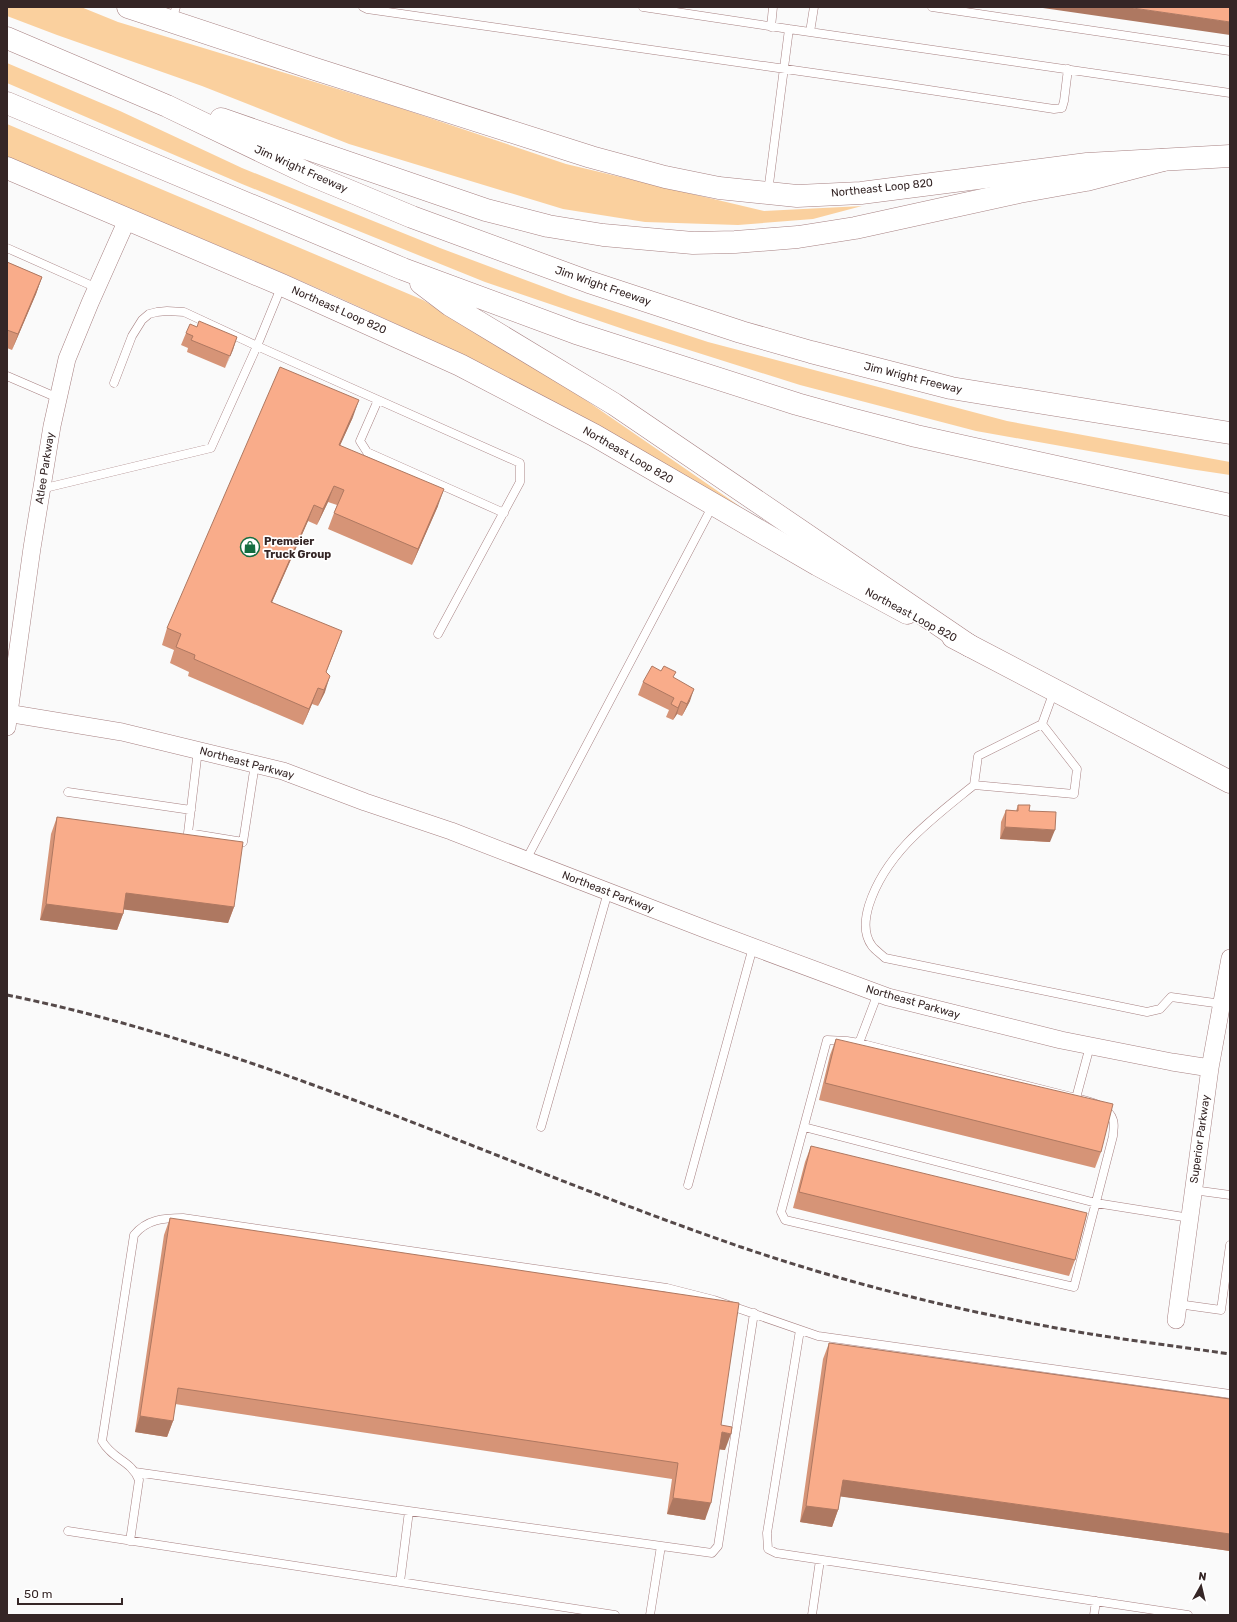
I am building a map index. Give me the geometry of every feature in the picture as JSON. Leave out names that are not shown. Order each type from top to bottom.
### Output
[{"type":"main road","name":"Northeast Loop 820","points":[[128,7],[174,14],[315,69],[591,157],[665,177],[719,188],[797,196],[861,193],[1087,164],[1230,156]]},
{"type":"main road","name":"Jim Wright Freeway","points":[[7,38],[167,106],[311,174],[412,217],[589,282],[741,332],[811,352],[950,388],[1230,433]]},
{"type":"main road","points":[[7,104],[403,270],[576,333],[797,404],[916,436],[1230,505]]},
{"type":"main road","points":[[167,106],[225,120],[486,210],[548,226],[603,235],[693,243],[735,242],[798,236],[855,228],[1019,192],[1086,180],[1163,160]]},
{"type":"main road","name":"Northeast Loop 820","points":[[7,168],[282,285],[460,365],[594,435],[818,565],[1228,785]]},
{"type":"main road","points":[[403,270],[450,305],[614,404],[970,646]]},
{"type":"street","name":"Atlee Parkway","points":[[8,718],[41,489],[58,398],[68,359],[127,220]]},
{"type":"street","name":"Northeast Parkway","points":[[8,718],[122,732],[283,771],[365,802],[451,831],[608,892],[878,993],[934,1009],[1090,1046],[1210,1068]]},
{"type":"street","name":"Superior Parkway","points":[[1177,1312],[1210,1068],[1230,958]]},
{"type":"lane","points":[[363,7],[375,10],[1054,109],[1062,108],[1068,69]]},
{"type":"lane","points":[[643,7],[1230,93]]},
{"type":"lane","points":[[771,26],[773,7]]},
{"type":"lane","points":[[810,32],[814,7]]},
{"type":"lane","points":[[932,7],[1230,51]]},
{"type":"lane","points":[[767,194],[785,69],[789,29]]},
{"type":"lane","points":[[7,248],[97,288]]},
{"type":"lane","points":[[41,489],[211,448],[282,285]]},
{"type":"lane","points":[[114,383],[132,336],[142,320],[149,314],[167,310],[184,312],[256,346],[520,463],[520,482],[438,634]]},
{"type":"lane","points":[[7,376],[58,398]]},
{"type":"lane","points":[[378,400],[360,441],[367,452],[504,513]]},
{"type":"lane","points":[[526,860],[713,504]]},
{"type":"lane","points":[[1054,691],[1042,724],[978,756],[974,785],[906,843],[886,868],[873,891],[865,916],[865,930],[872,946],[885,958],[1147,1012],[1160,1009],[1171,997],[1222,1004]]},
{"type":"lane","points":[[974,785],[1074,794],[1077,769],[1042,724]]},
{"type":"lane","points":[[198,750],[188,833],[242,842],[255,764]]},
{"type":"lane","points":[[68,792],[191,810]]},
{"type":"lane","points":[[541,1127],[608,892]]},
{"type":"lane","points":[[688,1185],[753,947]]},
{"type":"lane","points":[[859,1043],[878,993]]},
{"type":"lane","points":[[827,1040],[859,1043],[1076,1098],[1097,1104],[1109,1112],[1114,1121],[1113,1136],[1074,1288],[785,1220],[781,1212],[827,1040]]},
{"type":"lane","points":[[1076,1098],[1090,1046]]},
{"type":"lane","points":[[804,1128],[1096,1203],[1190,1218]]},
{"type":"lane","points":[[1193,1190],[1230,1196]]},
{"type":"lane","points":[[130,1541],[139,1480],[135,1472],[128,1464],[108,1450],[102,1441],[134,1235],[140,1228],[150,1222],[163,1218],[183,1218],[667,1288],[714,1300],[818,1336],[1230,1394]]},
{"type":"lane","points":[[1221,1310],[1230,1247]]},
{"type":"lane","points":[[1177,1312],[1221,1310],[1230,1312]]},
{"type":"lane","points":[[135,1472],[712,1553],[718,1546],[754,1313]]},
{"type":"lane","points":[[800,1330],[767,1533],[768,1549],[776,1553],[820,1560],[1188,1615]]},
{"type":"lane","points":[[400,1582],[409,1511]]},
{"type":"lane","points":[[68,1531],[615,1615]]},
{"type":"lane","points":[[650,1615],[661,1546]]},
{"type":"lane","points":[[812,1615],[820,1560]]},
{"type":"lane","points":[[1094,1615],[1096,1601]]},
{"type":"shaded area","points":[[7,7],[81,7],[118,22],[397,107],[566,164],[764,211],[862,206],[813,219],[738,225],[645,222],[563,209],[349,144],[202,86],[7,16]]},
{"type":"shaded area","points":[[7,63],[120,111],[242,168],[440,248],[571,297],[708,342],[1007,421],[1230,462],[1230,475],[976,431],[800,385],[629,331],[485,282],[242,184],[7,83]]},
{"type":"shaded area","points":[[7,124],[423,300],[574,392],[764,523],[545,399],[411,331],[311,285],[7,157]]},
{"type":"building","points":[[1126,7],[1230,7],[1230,22]]},
{"type":"building","points":[[7,262],[42,277],[18,334],[7,330]]},
{"type":"building","points":[[199,321],[237,337],[230,356],[191,340],[193,336],[186,333],[190,324],[197,327]]},
{"type":"building","name":"Premeier Truck Group","points":[[280,367],[359,400],[339,445],[444,489],[418,549],[334,513],[344,490],[334,486],[323,509],[314,505],[271,602],[342,631],[326,672],[330,676],[324,690],[318,688],[309,709],[194,659],[195,655],[176,647],[181,634],[167,628]]},
{"type":"building","points":[[652,666],[661,671],[664,666],[676,672],[673,677],[694,689],[687,704],[681,701],[678,708],[671,704],[674,698],[643,682]]},
{"type":"building","points":[[1018,805],[1030,805],[1029,811],[1056,812],[1055,830],[1005,827],[1006,810],[1018,811]]},
{"type":"building","points":[[57,817],[243,842],[234,907],[126,893],[123,914],[46,904]]},
{"type":"building","points":[[836,1039],[1113,1104],[1101,1152],[825,1083]]},
{"type":"building","points":[[811,1146],[1087,1213],[1075,1260],[799,1192]]},
{"type":"building","points":[[170,1218],[739,1303],[721,1425],[732,1427],[731,1434],[722,1432],[711,1503],[673,1498],[678,1463],[178,1388],[173,1421],[140,1416]]},
{"type":"building","points":[[829,1343],[1230,1399],[1230,1534],[843,1480],[838,1510],[806,1506]]},
{"type":"railway","points":[[7,995],[101,1017],[195,1044],[287,1075],[650,1214],[741,1247],[816,1271],[931,1302],[1007,1319],[1092,1334],[1230,1354]]},
{"type":"place","name":"Premeier Truck Group","points":[[250,547]]}]
